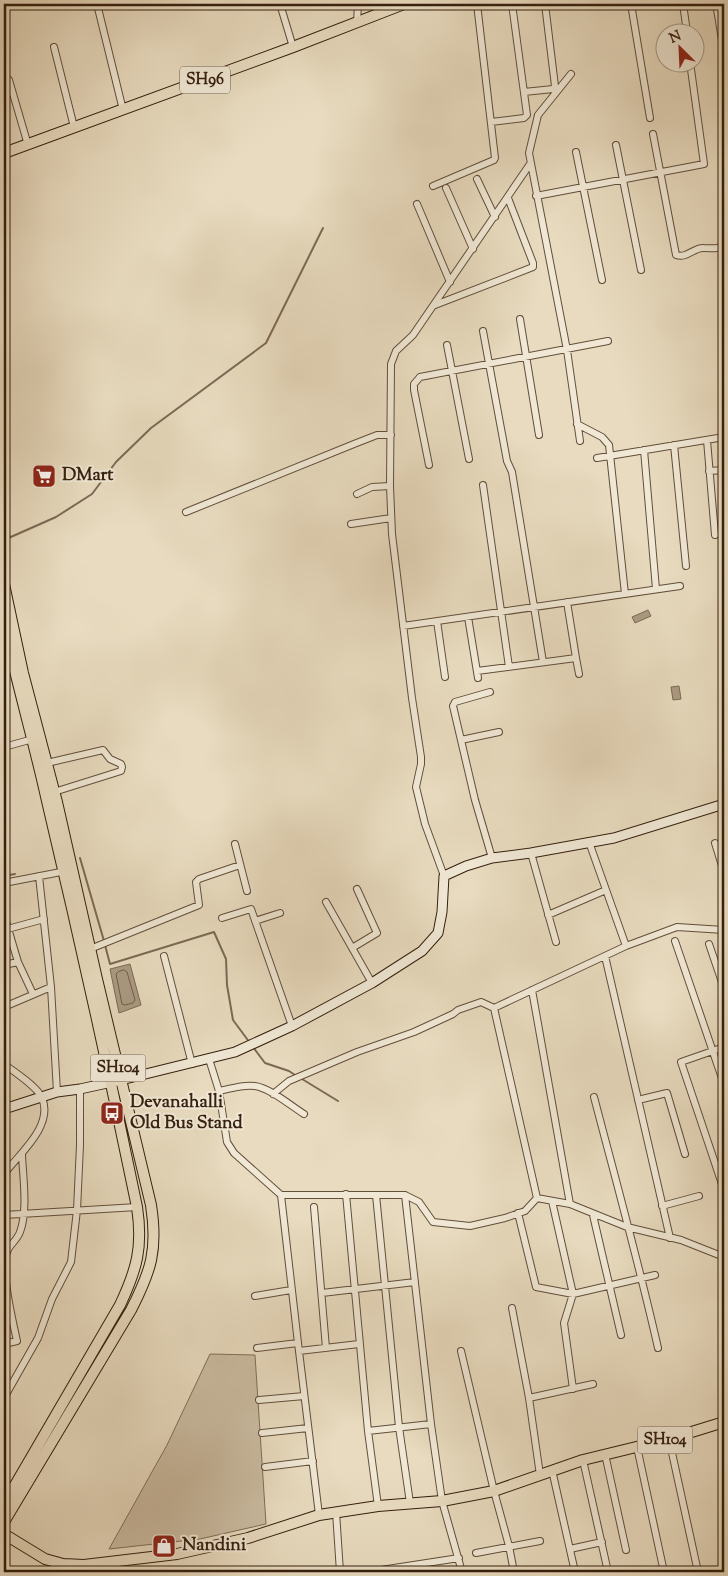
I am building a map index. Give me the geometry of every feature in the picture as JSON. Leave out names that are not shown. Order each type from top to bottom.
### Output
[{"type":"main road","name":"SH96","points":[[4,153],[294,47],[404,4]]},
{"type":"main road","name":"SH104","points":[[4,584],[23,673],[54,792],[77,927],[154,1223],[152,1263],[144,1284],[113,1342],[4,1522]]},
{"type":"main road","name":"SH104","points":[[4,624],[15,675],[90,949],[116,1081],[140,1227],[140,1242],[133,1278],[120,1305],[4,1504]]},
{"type":"main road","name":"SH104","points":[[605,1454],[669,1439],[724,1422]]},
{"type":"main road","points":[[4,1534],[63,1568],[177,1554],[248,1538],[320,1515],[378,1506],[442,1501],[494,1491],[552,1470],[605,1454]]},
{"type":"street","points":[[96,4],[122,110]]},
{"type":"street","points":[[280,4],[294,47]]},
{"type":"street","points":[[357,23],[358,4]]},
{"type":"street","points":[[432,186],[494,160],[477,4]]},
{"type":"street","points":[[491,122],[526,117],[512,4]]},
{"type":"street","points":[[524,92],[553,89],[555,86],[545,4]]},
{"type":"street","points":[[631,4],[650,118]]},
{"type":"street","points":[[683,4],[686,22]]},
{"type":"street","points":[[716,4],[721,15],[724,53]]},
{"type":"street","points":[[54,46],[74,127]]},
{"type":"street","points":[[536,196],[622,178],[700,166],[704,162],[691,72]]},
{"type":"street","points":[[571,74],[538,115],[529,153],[567,350],[580,441]]},
{"type":"street","points":[[9,80],[28,145]]},
{"type":"street","points":[[653,134],[676,255],[685,256],[701,248],[715,249],[724,245]]},
{"type":"street","points":[[616,145],[641,270]]},
{"type":"street","points":[[576,152],[602,280]]},
{"type":"street","points":[[4,1109],[57,1092],[80,1089],[192,1064],[254,1044],[372,983],[422,951],[438,933],[442,912],[444,876],[425,824],[416,787],[421,756],[403,626],[391,518],[391,364],[396,351],[413,335],[434,306],[530,164]]},
{"type":"street","points":[[477,180],[495,217]]},
{"type":"street","points":[[446,188],[473,249]]},
{"type":"street","points":[[434,306],[533,267],[508,198]]},
{"type":"street","points":[[417,204],[450,282]]},
{"type":"street","points":[[520,319],[539,435]]},
{"type":"street","points":[[482,331],[507,461],[512,472],[543,662]]},
{"type":"street","points":[[429,465],[414,384],[420,377],[608,341]]},
{"type":"street","points":[[446,346],[469,459]]},
{"type":"street","points":[[577,424],[606,440],[609,445],[625,594]]},
{"type":"street","points":[[186,512],[377,435],[391,435]]},
{"type":"street","points":[[597,458],[724,437]]},
{"type":"street","points":[[707,440],[715,535]]},
{"type":"street","points":[[674,445],[686,566]]},
{"type":"street","points":[[644,450],[656,590]]},
{"type":"street","points":[[709,471],[724,470]]},
{"type":"street","points":[[483,485],[509,667]]},
{"type":"street","points":[[357,494],[372,487],[390,486]]},
{"type":"street","points":[[351,524],[391,518]]},
{"type":"street","points":[[403,626],[680,586]]},
{"type":"street","points":[[568,602],[579,674]]},
{"type":"street","points":[[468,617],[477,675],[509,667],[576,658]]},
{"type":"street","points":[[437,621],[445,677]]},
{"type":"street","points":[[490,692],[453,704],[475,800],[492,858]]},
{"type":"street","points":[[461,740],[499,732]]},
{"type":"street","points":[[4,747],[33,740]]},
{"type":"street","points":[[47,763],[103,750],[110,759],[121,764],[122,767],[121,771],[54,792]]},
{"type":"street","points":[[444,876],[466,866],[492,858],[614,838],[724,804]]},
{"type":"street","points":[[589,842],[626,946]]},
{"type":"street","points":[[715,843],[724,872]]},
{"type":"street","points":[[235,844],[247,891]]},
{"type":"street","points":[[531,853],[556,942]]},
{"type":"street","points":[[90,949],[199,905],[196,882],[199,879],[240,865]]},
{"type":"street","points":[[4,883],[68,871]]},
{"type":"street","points":[[39,876],[51,987],[57,1092]]},
{"type":"street","points":[[352,948],[377,933],[357,889]]},
{"type":"street","points":[[548,915],[606,890]]},
{"type":"street","points":[[326,902],[372,983]]},
{"type":"street","points":[[222,918],[251,909],[292,1026]]},
{"type":"street","points":[[255,921],[280,913]]},
{"type":"street","points":[[4,915],[6,930],[33,994]]},
{"type":"street","points":[[6,930],[44,918]]},
{"type":"street","points":[[494,1008],[626,946],[678,926],[724,930]]},
{"type":"street","points":[[675,941],[724,1084]]},
{"type":"street","points":[[709,944],[724,988]]},
{"type":"street","points":[[164,956],[192,1064]]},
{"type":"street","points":[[604,956],[670,1238]]},
{"type":"street","points":[[4,965],[18,962]]},
{"type":"street","points":[[4,1007],[51,987]]},
{"type":"street","points":[[532,990],[570,1204]]},
{"type":"street","points":[[273,1094],[289,1081],[357,1052],[414,1032],[454,1014],[458,1010],[481,1002],[494,1008]]},
{"type":"street","points":[[494,1008],[537,1198]]},
{"type":"street","points":[[724,1047],[681,1062],[724,1190]]},
{"type":"street","points":[[209,1059],[219,1091],[227,1142],[234,1152],[281,1195],[291,1290],[320,1515]]},
{"type":"street","points":[[4,1064],[42,1097],[45,1114],[37,1134],[22,1155],[4,1174]]},
{"type":"street","points":[[219,1091],[243,1086],[255,1086],[265,1089],[304,1114]]},
{"type":"street","points":[[4,1398],[38,1338],[52,1299],[71,1262],[80,1145],[80,1089]]},
{"type":"street","points":[[638,1100],[667,1093],[685,1154]]},
{"type":"street","points":[[594,1097],[642,1278],[658,1348]]},
{"type":"street","points":[[4,1344],[16,1341],[6,1300],[5,1261],[9,1245],[20,1232],[24,1214],[22,1155]]},
{"type":"street","points":[[346,1194],[359,1344],[378,1506]]},
{"type":"street","points":[[376,1194],[399,1427],[410,1503]]},
{"type":"street","points":[[281,1195],[405,1195],[419,1202],[433,1222],[470,1226],[525,1211],[537,1198]]},
{"type":"street","points":[[405,1195],[431,1424],[442,1501],[462,1572]]},
{"type":"street","points":[[662,1206],[699,1196]]},
{"type":"street","points":[[537,1198],[570,1204],[593,1215],[670,1238],[724,1257]]},
{"type":"street","points":[[552,1201],[573,1294],[564,1323],[574,1389]]},
{"type":"street","points":[[4,1215],[138,1207]]},
{"type":"street","points":[[314,1207],[326,1348]]},
{"type":"street","points":[[518,1213],[536,1287],[573,1294],[655,1275]]},
{"type":"street","points":[[593,1215],[621,1335]]},
{"type":"street","points":[[322,1293],[415,1282]]},
{"type":"street","points":[[255,1296],[291,1290]]},
{"type":"street","points":[[512,1308],[529,1398],[540,1475]]},
{"type":"street","points":[[257,1348],[298,1343]]},
{"type":"street","points":[[299,1351],[359,1344]]},
{"type":"street","points":[[461,1351],[514,1572]]},
{"type":"street","points":[[529,1398],[593,1384]]},
{"type":"street","points":[[259,1400],[304,1396]]},
{"type":"street","points":[[368,1431],[431,1424]]},
{"type":"street","points":[[262,1433],[308,1428]]},
{"type":"street","points":[[669,1439],[698,1572]]},
{"type":"street","points":[[637,1447],[664,1572]]},
{"type":"street","points":[[605,1454],[626,1550]]},
{"type":"street","points":[[264,1467],[313,1460]]},
{"type":"street","points":[[583,1460],[608,1572]]},
{"type":"street","points":[[552,1470],[575,1572]]},
{"type":"street","points":[[336,1512],[340,1572]]},
{"type":"street","points":[[476,1553],[540,1541]]},
{"type":"street","points":[[570,1550],[602,1542]]},
{"type":"street","points":[[368,1572],[459,1558]]},
{"type":"shaded area","points":[[210,1354],[255,1355],[266,1524],[200,1539],[109,1549],[167,1445]]},
{"type":"water","points":[[648,610],[651,616],[635,623],[632,617]]},
{"type":"water","points":[[679,686],[681,699],[673,700],[671,687]]},
{"type":"water","points":[[130,964],[141,1005],[119,1013],[110,969]]},
{"type":"waterway","points":[[4,540],[56,517],[92,494],[116,462],[151,428],[266,343],[323,228]]},
{"type":"waterway","points":[[80,858],[104,941]]},
{"type":"waterway","points":[[4,876],[15,874]]},
{"type":"waterway","points":[[105,945],[110,964],[214,932],[226,959],[227,985],[233,1020],[250,1043]]},
{"type":"waterway","points":[[253,1047],[265,1063],[295,1075]]},
{"type":"waterway","points":[[302,1079],[338,1101]]},
{"type":"place","name":"DMart","points":[[44,476]]},
{"type":"place","name":"Devanahalli Old Bus Stand","points":[[112,1113]]},
{"type":"place","name":"Nandini","points":[[164,1546]]}]
